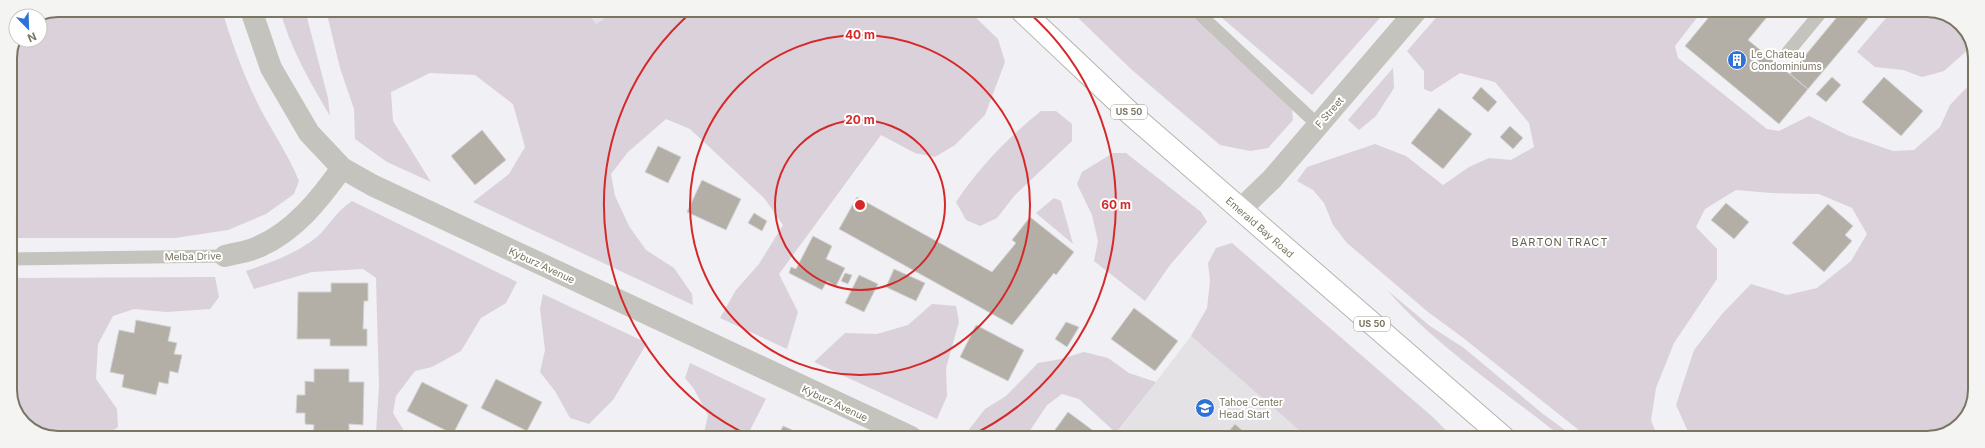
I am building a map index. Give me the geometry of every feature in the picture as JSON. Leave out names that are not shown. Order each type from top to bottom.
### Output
[{"type":"highway","name":"Emerald Bay Road","points":[[1029,17],[1132,115],[1496,431]]},
{"type":"street","name":"Kyburz Avenue","points":[[253,17],[271,68],[288,100],[309,133],[342,168],[372,185],[896,431]]},
{"type":"street","name":"F Street","points":[[1240,210],[1272,179],[1411,17]]},
{"type":"street","name":"Melba Drive","points":[[225,256],[258,247],[286,230],[319,200],[342,168]]},
{"type":"lane","points":[[1202,17],[1318,125]]},
{"type":"lane","points":[[1788,52],[1817,17]]},
{"type":"lane","name":"Melba Drive","points":[[17,259],[225,256]]},
{"type":"shaded area","points":[[224,17],[244,74],[261,110],[291,163],[299,181],[294,194],[266,214],[228,230],[175,238],[17,238],[19,48],[48,48],[48,19],[50,18]]},
{"type":"shaded area","points":[[282,17],[307,17],[328,98],[330,116],[308,78]]},
{"type":"shaded area","points":[[328,17],[591,17],[596,24],[607,17],[975,17],[998,39],[1005,62],[985,115],[955,145],[935,157],[915,153],[881,135],[779,274],[798,312],[787,349],[720,318],[736,290],[759,264],[783,225],[765,199],[690,129],[666,119],[628,152],[611,174],[615,196],[629,226],[646,250],[674,268],[692,294],[693,305],[473,202],[509,174],[525,147],[513,104],[475,75],[430,73],[391,92],[393,121],[431,182],[387,162],[355,139],[354,109],[340,68]]},
{"type":"shaded area","points":[[591,17],[608,17],[596,25]]},
{"type":"shaded area","points":[[1077,17],[1192,17],[1292,109],[1293,120],[1268,148],[1250,151],[1220,145],[1132,70]]},
{"type":"shaded area","points":[[1221,17],[1381,17],[1312,95]]},
{"type":"shaded area","points":[[1437,17],[1697,17],[1675,46],[1678,58],[1767,129],[1779,131],[1809,116],[1847,135],[1893,151],[1914,150],[1940,127],[1950,105],[1968,86],[1968,390],[1966,403],[1958,417],[1940,429],[1927,431],[1688,431],[1676,405],[1694,350],[1722,314],[1751,284],[1787,295],[1817,288],[1851,261],[1867,234],[1852,208],[1819,194],[1771,193],[1736,190],[1705,209],[1696,227],[1717,249],[1717,279],[1674,343],[1656,388],[1651,420],[1655,431],[1580,431],[1462,337],[1428,312],[1347,243],[1333,225],[1324,203],[1313,190],[1297,181],[1307,167],[1375,144],[1406,156],[1443,185],[1469,167],[1489,158],[1511,160],[1534,147],[1529,123],[1495,82],[1460,73],[1431,92],[1424,89],[1424,71],[1407,51]]},
{"type":"shaded area","points":[[1887,17],[1927,17],[1940,19],[1958,31],[1967,50],[1944,71],[1922,77],[1903,70],[1875,67],[1857,52]]},
{"type":"shaded area","points":[[1393,68],[1394,88],[1376,116],[1359,130],[1348,120]]},
{"type":"shaded area","points":[[1041,111],[1056,111],[1072,124],[1072,141],[1015,195],[997,218],[980,226],[966,220],[956,202],[974,177],[995,153],[1017,131]]},
{"type":"shaded area","points":[[1113,153],[1126,153],[1201,212],[1207,222],[1170,265],[1145,301],[1094,261],[1098,241],[1092,215],[1077,184],[1082,172]]},
{"type":"shaded area","points":[[1054,198],[1061,201],[1073,244],[1036,213]]},
{"type":"shaded area","points":[[352,201],[517,282],[506,303],[481,318],[461,351],[432,367],[415,371],[396,396],[393,413],[404,431],[376,431],[379,386],[376,278],[363,269],[312,272],[254,289],[246,271],[283,257],[309,243],[321,233],[337,213]]},
{"type":"shaded area","points":[[1232,243],[1435,419],[1446,431],[1300,431],[1191,336],[1207,308],[1210,281],[1208,263],[1216,248]]},
{"type":"shaded area","points":[[215,277],[219,297],[210,309],[167,312],[134,309],[113,316],[98,344],[96,379],[117,409],[118,427],[112,431],[58,431],[45,429],[33,422],[27,417],[18,400],[17,278]]},
{"type":"shaded area","points":[[1387,290],[1430,326],[1464,348],[1543,414],[1566,431],[1554,431],[1449,350]]},
{"type":"shaded area","points":[[543,294],[647,343],[613,400],[589,424],[570,418],[555,391],[540,372],[545,350],[540,309]]},
{"type":"shaded area","points":[[932,304],[956,306],[959,322],[946,368],[947,396],[937,419],[814,362],[845,333],[877,334],[908,325]]},
{"type":"shaded area","name":"Tahoe Center Head Start","points":[[1191,336],[1300,431],[1118,431]]},
{"type":"shaded area","points":[[1084,352],[1108,358],[1129,373],[1156,382],[1118,431],[1114,431],[1079,399],[1062,394],[1047,405],[1030,431],[968,431],[985,409],[1006,396],[1038,363],[1061,359]]},
{"type":"shaded area","points":[[690,363],[766,399],[750,431],[704,431],[708,415],[694,389],[685,378]]},
{"type":"building","name":"Le Chateau Condominiums","points":[[1709,17],[1767,17],[1748,40],[1808,89],[1779,124],[1685,46]]},
{"type":"building","points":[[1837,17],[1869,17],[1808,89],[1790,74]]},
{"type":"building","points":[[1832,77],[1841,85],[1826,102],[1816,94]]},
{"type":"building","points":[[1884,77],[1923,111],[1901,136],[1862,102]]},
{"type":"building","points":[[1481,87],[1497,102],[1488,112],[1472,98]]},
{"type":"building","points":[[1439,108],[1472,134],[1443,169],[1411,143]]},
{"type":"building","points":[[1510,126],[1523,138],[1513,149],[1500,137]]},
{"type":"building","points":[[482,130],[506,160],[475,185],[451,156]]},
{"type":"building","points":[[658,146],[681,157],[668,183],[645,172]]},
{"type":"building","points":[[702,180],[741,199],[726,230],[687,212]]},
{"type":"building","points":[[857,197],[992,272],[1016,243],[1012,240],[1030,217],[1074,252],[1056,275],[1054,273],[1012,325],[839,229]]},
{"type":"building","points":[[1726,203],[1749,222],[1734,239],[1711,220]]},
{"type":"building","points":[[1828,204],[1853,226],[1845,235],[1852,241],[1824,272],[1792,243]]},
{"type":"building","points":[[754,213],[767,221],[762,231],[748,223]]},
{"type":"building","points":[[813,236],[832,246],[826,259],[845,268],[836,286],[827,281],[822,290],[789,273],[791,267],[796,269]]},
{"type":"building","points":[[894,269],[925,283],[916,301],[886,287]]},
{"type":"building","points":[[845,273],[852,275],[848,284],[841,281]]},
{"type":"building","points":[[859,275],[878,284],[864,312],[845,303]]},
{"type":"building","points":[[331,283],[368,283],[368,301],[364,301],[363,329],[367,329],[367,346],[330,346],[330,339],[297,339],[298,292],[331,292]]},
{"type":"building","points":[[1134,308],[1178,341],[1155,371],[1111,339]]},
{"type":"building","points":[[136,320],[171,327],[168,341],[177,343],[174,354],[182,355],[178,373],[170,371],[168,384],[159,382],[156,395],[122,387],[124,375],[110,372],[119,330],[134,333]]},
{"type":"building","points":[[1066,322],[1079,327],[1067,347],[1055,339]]},
{"type":"building","points":[[976,325],[1024,350],[1008,381],[960,357]]},
{"type":"building","points":[[314,369],[349,369],[349,382],[364,382],[363,425],[349,424],[349,431],[314,431],[314,425],[305,424],[305,413],[296,413],[297,395],[305,395],[305,381],[314,382]]},
{"type":"building","points":[[496,379],[542,402],[527,431],[481,408]]},
{"type":"building","points":[[422,382],[468,405],[455,431],[447,431],[407,411]]},
{"type":"building","points":[[1068,412],[1094,431],[1054,431]]},
{"type":"building","points":[[1235,424],[1243,431],[1229,431]]},
{"type":"building","points":[[783,426],[794,431],[781,431]]},
{"type":"place","name":"Le Chateau Condominiums","points":[[1737,60]]},
{"type":"place","name":"Tahoe Center Head Start","points":[[1205,408]]},
{"type":"district","name":"BARTON TRACT","points":[[1560,242]]}]
